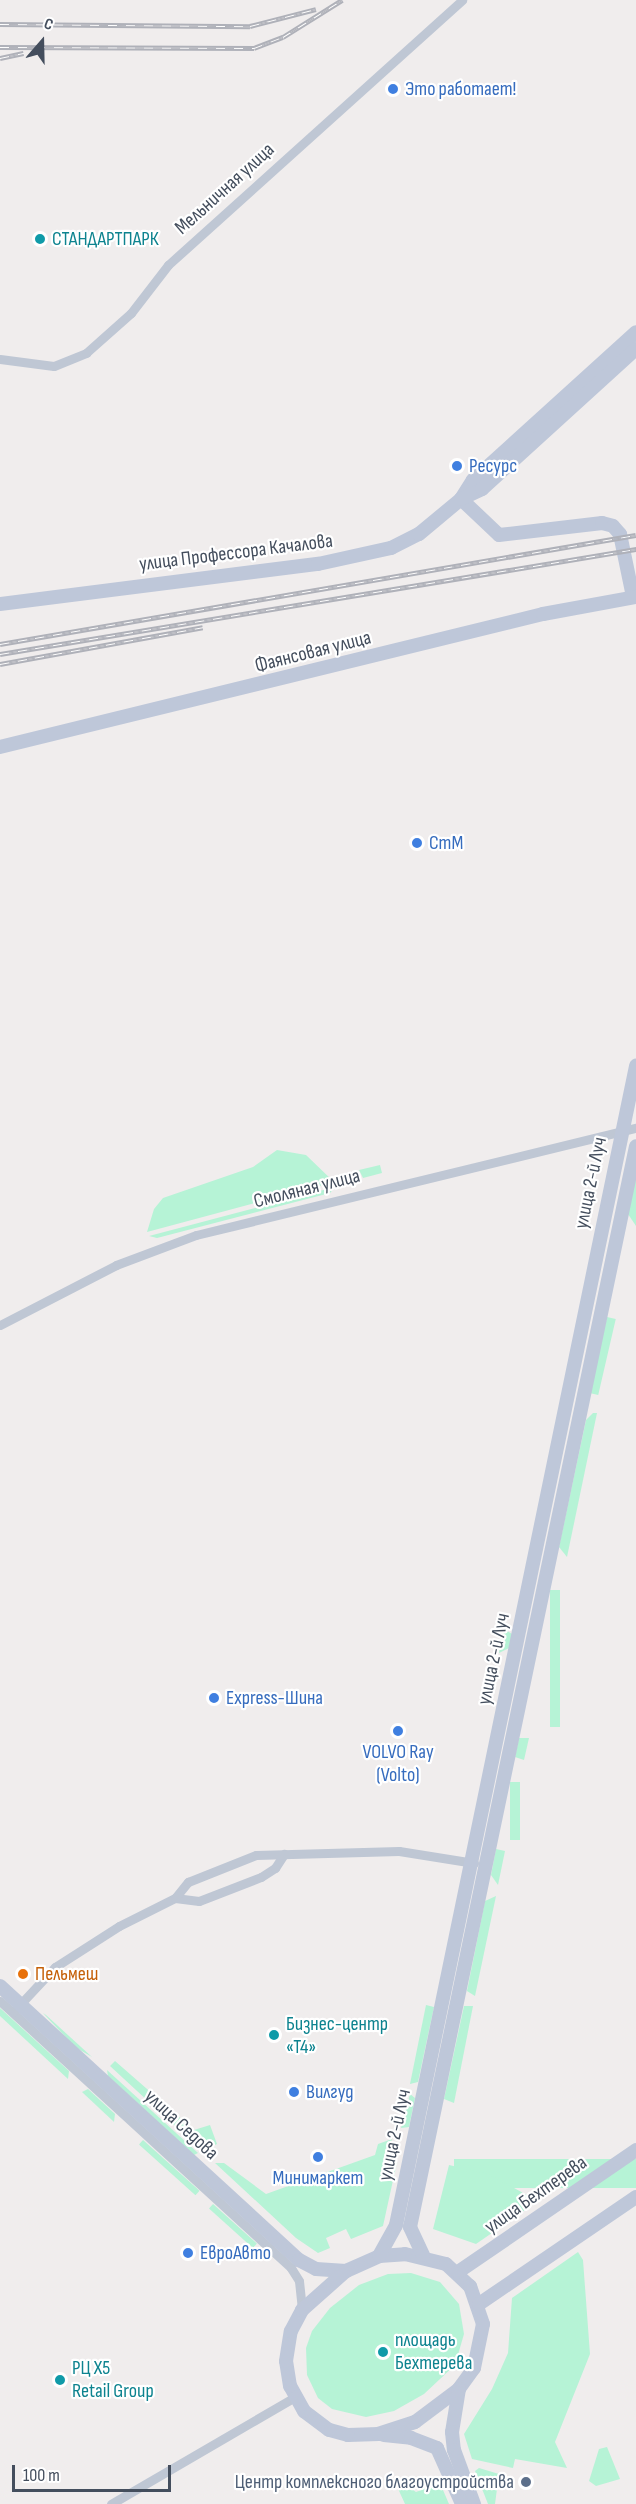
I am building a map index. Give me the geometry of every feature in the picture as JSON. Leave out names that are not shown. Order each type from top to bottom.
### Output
[{"type":"main road","name":"улица Профессора Качалова","points":[[461,499],[473,480],[636,332]]},
{"type":"main road","name":"улица Профессора Качалова","points":[[0,604],[363,555],[407,542],[461,499],[482,489],[636,349]]},
{"type":"main road","points":[[461,499],[499,535],[602,523],[613,526],[620,534],[634,597]]},
{"type":"main road","name":"Фаянсовая улица","points":[[0,747],[543,614],[634,597]]},
{"type":"main road","name":"улица 2-й Луч","points":[[423,2255],[410,2227],[478,1863],[636,1066]]},
{"type":"main road","name":"улица 2-й Луч","points":[[379,2256],[396,2225],[636,1146]]},
{"type":"main road","name":"улица Седова","points":[[0,1986],[16,2008],[299,2260],[315,2269],[346,2271]]},
{"type":"main road","name":"улица Бехтерева","points":[[458,2272],[636,2150]]},
{"type":"main road","points":[[479,2304],[636,2197]]},
{"type":"main road","points":[[379,2434],[434,2411],[459,2389],[479,2356],[483,2324],[479,2304],[458,2272],[423,2255],[379,2256],[346,2271],[302,2310],[291,2331],[286,2361],[295,2397],[304,2411],[329,2430],[348,2435],[379,2434],[411,2438],[437,2448],[462,2504]]},
{"type":"main road","points":[[459,2389],[452,2432],[454,2450],[474,2504]]},
{"type":"street","name":"Мельничная улица","points":[[0,359],[54,366],[86,353],[131,313],[168,265],[462,0]]},
{"type":"street","name":"Смоляная улица","points":[[0,1325],[116,1264],[196,1235],[636,1128]]},
{"type":"street","points":[[16,2008],[55,1967],[118,1926],[175,1898],[188,1882],[256,1855],[399,1851],[478,1863]]},
{"type":"street","points":[[175,1898],[198,1901],[261,1877],[275,1868],[284,1854]]},
{"type":"street","name":"улица Седова","points":[[0,2001],[16,2008],[291,2268],[299,2281],[302,2310]]},
{"type":"street","points":[[111,2504],[295,2397]]},
{"type":"green space","points":[[277,1150],[306,1155],[334,1182],[147,1232],[154,1209],[163,1198],[253,1167]]},
{"type":"green space","points":[[380,1165],[382,1173],[363,1178],[359,1170]]},
{"type":"green space","points":[[636,1177],[636,1226],[628,1214]]},
{"type":"green space","points":[[335,1187],[330,1193],[157,1238],[149,1236]]},
{"type":"green space","points":[[607,1317],[616,1319],[598,1395],[589,1393]]},
{"type":"green space","points":[[593,1413],[597,1413],[567,1557],[559,1547],[586,1420]]},
{"type":"green space","points":[[550,1590],[560,1590],[560,1727],[550,1727]]},
{"type":"green space","points":[[504,1629],[512,1634],[509,1648],[499,1653]]},
{"type":"green space","points":[[519,1738],[529,1738],[524,1760],[515,1757]]},
{"type":"green space","points":[[510,1782],[520,1782],[520,1840],[510,1840]]},
{"type":"green space","points":[[496,1849],[505,1851],[498,1885],[491,1875]]},
{"type":"green space","points":[[496,1896],[475,1996],[467,1991],[485,1901]]},
{"type":"green space","points":[[426,2005],[434,2007],[418,2082],[410,2084]]},
{"type":"green space","points":[[464,2006],[473,2006],[454,2103],[444,2099]]},
{"type":"green space","points":[[0,2008],[69,2071],[68,2079],[0,2016]]},
{"type":"green space","points":[[43,2013],[46,2015],[92,2057],[75,2047]]},
{"type":"green space","points":[[115,2061],[194,2130],[210,2125],[217,2144],[202,2151],[110,2066]]},
{"type":"green space","points":[[107,2070],[198,2153],[194,2155],[108,2076]]},
{"type":"green space","points":[[88,2089],[115,2114],[114,2122],[82,2092]]},
{"type":"green space","points":[[410,2094],[415,2098],[409,2127],[401,2128]]},
{"type":"green space","points":[[392,2139],[387,2159],[397,2162],[383,2226],[351,2239],[346,2229],[326,2238],[330,2248],[318,2253],[296,2238],[215,2163],[224,2163],[266,2194],[375,2155],[378,2144]]},
{"type":"green space","points":[[143,2140],[199,2191],[195,2195],[139,2144]]},
{"type":"green space","points":[[454,2159],[636,2159],[636,2188],[454,2188]]},
{"type":"green space","points":[[449,2165],[488,2174],[538,2201],[476,2244],[433,2229]]},
{"type":"green space","points":[[213,2204],[257,2243],[253,2248],[209,2208]]},
{"type":"green space","points":[[578,2252],[583,2260],[590,2354],[555,2442],[567,2468],[515,2459],[513,2468],[472,2459],[464,2434],[492,2389],[508,2353],[512,2298]]},
{"type":"green space","points":[[411,2273],[440,2282],[459,2304],[464,2334],[455,2365],[424,2394],[394,2411],[366,2417],[332,2409],[318,2398],[307,2375],[306,2348],[312,2331],[330,2308],[359,2285],[388,2274]]},
{"type":"green space","points":[[607,2447],[620,2479],[596,2486],[589,2481],[599,2449]]},
{"type":"green space","points":[[479,2468],[499,2474],[495,2504],[488,2504],[475,2471]]},
{"type":"green space","points":[[399,2480],[416,2492],[440,2483],[449,2504],[405,2504],[395,2482]]},
{"type":"railway","points":[[0,47],[254,48],[283,37],[342,0]]},
{"type":"railway","points":[[0,24],[250,26],[316,9]]},
{"type":"railway","points":[[0,58],[23,53]]},
{"type":"railway","points":[[0,644],[636,535]]},
{"type":"railway","points":[[0,654],[636,549]]},
{"type":"railway","points":[[0,664],[203,627]]},
{"type":"place","name":"Это работает!","points":[[393,89]]},
{"type":"place","name":"СТАНДАРТПАРК","points":[[40,239]]},
{"type":"place","name":"Ресурс","points":[[457,466]]},
{"type":"place","name":"СтМ","points":[[417,843]]},
{"type":"place","name":"Express-Шина","points":[[214,1698]]},
{"type":"place","name":"VOLVO Ray (Volto)","points":[[398,1731]]},
{"type":"place","name":"Пельмеш","points":[[23,1974]]},
{"type":"place","name":"Бизнес-центр «Т4»","points":[[274,2035]]},
{"type":"place","name":"Вилгуд","points":[[294,2092]]},
{"type":"place","name":"Минимаркет","points":[[318,2157]]},
{"type":"place","name":"ЕвроАвто","points":[[188,2253]]},
{"type":"place","name":"площадь Бехтерева","points":[[383,2352]]},
{"type":"place","name":"РЦ X5 Retail Group","points":[[60,2380]]},
{"type":"place","name":"Центр комплексного благоустройства","points":[[526,2482]]}]
